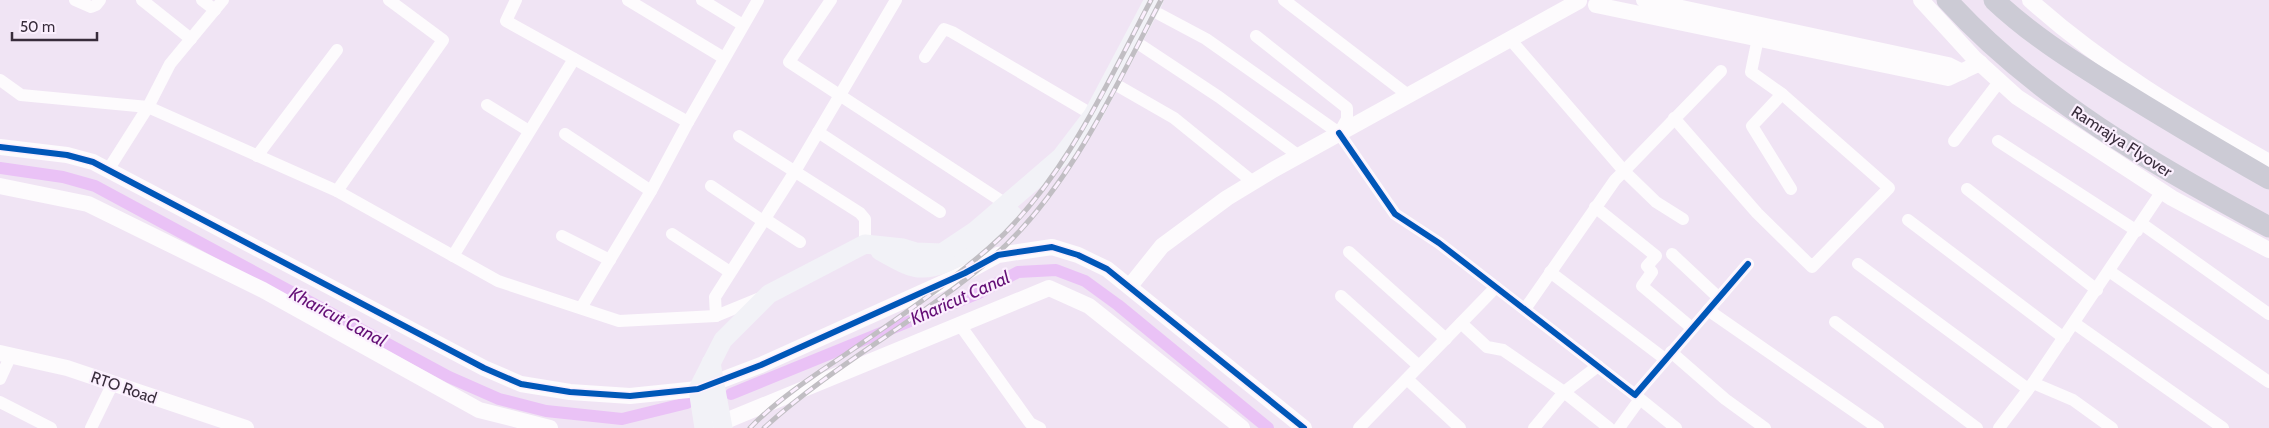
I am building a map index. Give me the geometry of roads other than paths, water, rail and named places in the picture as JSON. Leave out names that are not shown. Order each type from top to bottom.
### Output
[{"type":"main road","name":"Ramrajya Flyover","points":[[1947,0],[1985,40],[2039,86],[2172,175],[2269,227]]},
{"type":"main road","points":[[1994,0],[2020,24],[2074,61],[2208,144],[2265,170]]},
{"type":"main road","points":[[865,244],[904,263],[923,268],[946,262],[975,247],[1068,164],[1102,120],[1142,46],[1160,5]]},
{"type":"main road","points":[[704,428],[706,386],[711,364],[723,340],[769,294],[865,244],[903,248],[916,252],[942,253],[975,231],[1061,157],[1093,115],[1160,5]]},
{"type":"main road","points":[[2208,144],[2245,148]]},
{"type":"main road","points":[[706,386],[718,426]]},
{"type":"street","points":[[75,0],[80,4],[91,7],[100,0]]},
{"type":"street","points":[[142,0],[191,40]]},
{"type":"street","points":[[108,170],[148,107],[170,64],[219,5],[202,0]]},
{"type":"street","points":[[337,191],[443,40],[389,0]]},
{"type":"street","points":[[516,0],[506,21],[688,122]]},
{"type":"street","points":[[628,0],[724,58]]},
{"type":"street","points":[[702,0],[743,25]]},
{"type":"street","points":[[581,308],[651,191],[758,0]]},
{"type":"street","points":[[831,0],[789,62],[1006,204]]},
{"type":"street","points":[[716,316],[715,297],[794,173],[896,0]]},
{"type":"street","points":[[1284,0],[1408,95]]},
{"type":"street","points":[[1130,286],[1162,246],[1227,198],[1577,0],[1589,7],[1599,3],[1948,78],[1980,63]]},
{"type":"street","points":[[1644,0],[1948,65],[1962,72]]},
{"type":"street","points":[[1920,0],[1980,63],[2017,97],[2162,191],[2269,250]]},
{"type":"street","points":[[2040,3],[2106,61],[2157,96],[2245,148],[2265,170]]},
{"type":"street","points":[[1160,5],[1339,133],[1395,214],[1439,243],[1676,428]]},
{"type":"street","points":[[925,57],[944,29],[1093,115]]},
{"type":"street","points":[[1256,36],[1347,108],[1347,119],[1339,133]]},
{"type":"street","points":[[1509,38],[1624,171],[1656,202],[1683,219]]},
{"type":"street","points":[[1674,118],[1757,213],[1812,268],[1889,188],[1782,94],[1751,72],[1758,38]]},
{"type":"street","points":[[1980,63],[1985,40]]},
{"type":"street","points":[[1142,46],[1219,97],[1299,156]]},
{"type":"street","points":[[257,156],[337,50]]},
{"type":"street","points":[[452,256],[574,59]]},
{"type":"street","points":[[1525,310],[1615,180],[1721,71]]},
{"type":"street","points":[[0,80],[21,95],[148,107],[337,191],[498,281],[619,321],[716,316],[769,294]]},
{"type":"street","points":[[1954,142],[2000,83]]},
{"type":"street","points":[[1120,87],[1174,118],[1253,182]]},
{"type":"street","points":[[1782,94],[1752,126],[1791,189]]},
{"type":"street","points":[[487,105],[529,131]]},
{"type":"street","points":[[818,132],[940,212]]},
{"type":"street","points":[[565,134],[651,191]]},
{"type":"street","points":[[739,136],[794,173],[860,213],[864,219],[865,244]]},
{"type":"street","points":[[1998,141],[2139,228],[2269,314]]},
{"type":"street","points":[[0,147],[67,155],[93,162],[484,368],[521,384],[570,392],[630,396],[706,386],[761,365],[966,273],[998,255],[1052,247],[1078,255],[1107,269],[1304,428]]},
{"type":"street","points":[[0,186],[88,204],[263,290],[479,410],[550,428]]},
{"type":"street","points":[[711,186],[800,242]]},
{"type":"street","points":[[1967,189],[2097,290]]},
{"type":"street","points":[[2003,426],[2139,228],[2162,191]]},
{"type":"street","points":[[1595,208],[1656,256],[1646,266],[1652,272],[1642,286],[1692,328]]},
{"type":"street","points":[[1908,220],[2064,338]]},
{"type":"street","points":[[992,233],[998,255]]},
{"type":"street","points":[[672,234],[730,272]]},
{"type":"street","points":[[562,236],[610,260]]},
{"type":"street","points":[[1349,252],[1446,339]]},
{"type":"street","points":[[1672,254],[1719,298]]},
{"type":"street","points":[[1619,428],[1638,397],[1668,355],[1748,264]]},
{"type":"street","points":[[1858,264],[2030,386],[2073,400],[2112,428]]},
{"type":"street","points":[[2109,271],[2269,382]]},
{"type":"street","points":[[1550,272],[1668,355],[1765,428]]},
{"type":"street","points":[[1359,428],[1496,287]]},
{"type":"street","points":[[718,426],[1049,288],[1089,306],[1242,428]]},
{"type":"street","points":[[1341,296],[1419,366]]},
{"type":"street","points":[[1708,310],[1878,428]]},
{"type":"street","points":[[1835,322],[1977,428]]},
{"type":"street","points":[[1461,323],[1487,347],[1504,350],[1564,392],[1609,428]]},
{"type":"street","points":[[2074,323],[2223,428]]},
{"type":"street","points":[[960,325],[1030,423],[1040,428]]},
{"type":"street","points":[[0,379],[6,354]]},
{"type":"street","name":"RTO Road","points":[[6,354],[67,368],[246,428]]},
{"type":"street","points":[[1534,428],[1564,392],[1598,366]]},
{"type":"street","points":[[1407,379],[1460,428]]},
{"type":"street","points":[[91,428],[113,383]]},
{"type":"street","points":[[0,402],[51,428]]},
{"type":"waterway","name":"Kharicut Canal","points":[[0,168],[63,177],[95,186],[449,377],[499,399],[546,411],[622,419],[687,403]]},
{"type":"waterway","name":"Kharicut Canal","points":[[731,394],[979,293],[1018,272],[1056,270],[1085,281],[1118,305],[1268,428]]},
{"type":"railway","points":[[750,428],[796,388],[954,276],[989,248],[1015,222],[1039,194],[1080,132],[1151,0]]},
{"type":"railway","points":[[764,428],[819,383],[936,302],[992,258],[1019,232],[1067,171],[1088,137],[1161,0]]}]
